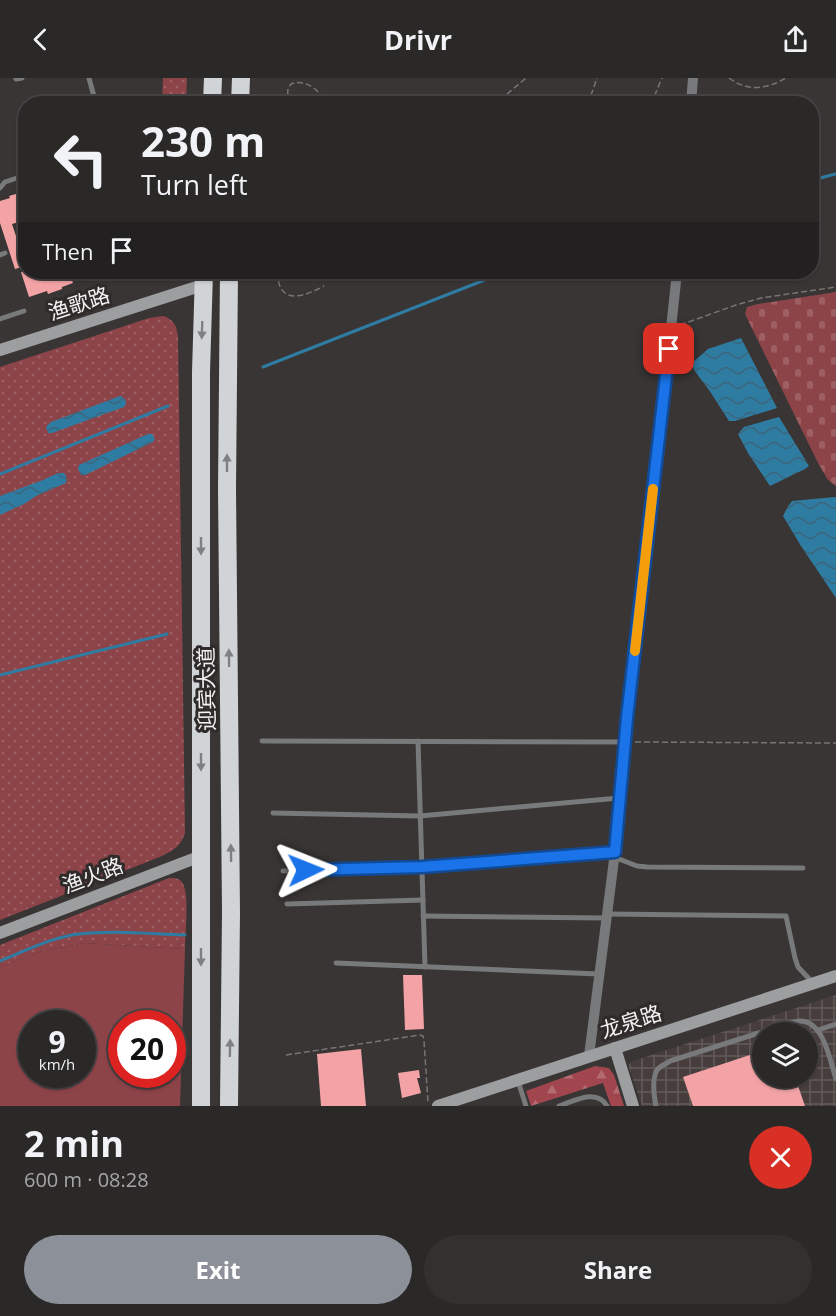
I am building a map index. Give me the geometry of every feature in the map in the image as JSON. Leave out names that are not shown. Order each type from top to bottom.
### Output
[{"type":"highway","points":[[212,96],[213,78]]},
{"type":"highway","points":[[241,96],[242,78]]},
{"type":"highway","name":"迎宾大道","points":[[201,1106],[201,372],[204,279]]},
{"type":"highway","name":"迎宾大道","points":[[229,279],[227,489],[231,912],[229,1106]]},
{"type":"street","points":[[692,96],[693,78]]},
{"type":"street","name":"渔歌路","points":[[0,350],[201,279]]},
{"type":"street","points":[[588,1056],[615,855],[625,742],[676,279]]},
{"type":"street","name":"渔火路","points":[[0,933],[201,856]]},
{"type":"street","name":"龙泉路","points":[[438,1106],[836,976]]},
{"type":"street","points":[[615,1048],[633,1106]]},
{"type":"lane","points":[[89,78],[94,96]]},
{"type":"lane","points":[[0,188],[5,182],[18,178]]},
{"type":"lane","points":[[0,319],[24,311]]},
{"type":"lane","points":[[262,741],[625,742]]},
{"type":"lane","points":[[418,741],[425,967]]},
{"type":"lane","points":[[273,813],[420,816],[621,798]]},
{"type":"lane","points":[[283,871],[422,867],[615,855],[637,866],[647,867],[803,868]]},
{"type":"lane","points":[[287,904],[423,900]]},
{"type":"lane","points":[[423,916],[786,916],[798,967],[813,983]]},
{"type":"lane","points":[[336,963],[599,974]]},
{"type":"lane","points":[[836,1024],[818,1030],[823,1037],[836,1079]]},
{"type":"lane","points":[[656,1106],[654,1082],[656,1071],[662,1066],[670,1061],[752,1035]]},
{"type":"lane","points":[[517,1080],[526,1106]]},
{"type":"lane","points":[[559,1106],[595,1096],[603,1100],[607,1106]]},
{"type":"path","points":[[504,96],[526,78]]},
{"type":"path","points":[[591,96],[597,78]]},
{"type":"path","points":[[654,96],[662,78]]},
{"type":"path","points":[[729,78],[736,84],[752,88],[766,87],[786,78]]},
{"type":"path","points":[[288,96],[291,84],[301,80],[308,83],[321,96]]},
{"type":"path","points":[[278,279],[282,291],[289,296],[298,297],[309,294],[324,286]]},
{"type":"path","points":[[671,328],[761,298],[836,287]]},
{"type":"path","points":[[625,742],[836,743]]},
{"type":"path","points":[[286,1054],[423,1036],[428,1106]]},
{"type":"shaded area","points":[[836,995],[836,1106],[642,1106],[629,1064],[752,1022],[752,1088],[818,1088],[818,1022],[753,1022]]},
{"type":"green space","points":[[163,78],[187,78],[186,96],[162,96]]},
{"type":"green space","points":[[836,292],[836,486],[828,480],[818,463],[745,314],[747,307],[758,304]]},
{"type":"green space","points":[[163,316],[174,324],[178,337],[185,833],[176,847],[162,856],[0,920],[0,367],[149,318]]},
{"type":"green space","points":[[169,878],[182,882],[186,895],[185,949],[84,943],[39,952],[0,967],[0,945]]},
{"type":"green space","points":[[84,943],[185,949],[183,1010],[108,1010],[108,1088],[181,1088],[180,1106],[0,1106],[0,967],[39,952]]},
{"type":"green space","points":[[595,1066],[609,1068],[614,1075],[624,1106],[611,1106],[603,1083],[531,1106],[526,1091]]},
{"type":"water","points":[[741,338],[777,408],[729,421],[694,370],[692,363],[708,349]]},
{"type":"water","points":[[120,396],[126,401],[124,407],[48,433],[46,427],[51,422]]},
{"type":"water","points":[[779,417],[809,466],[770,486],[738,434],[744,427]]},
{"type":"water","points":[[152,434],[155,439],[153,442],[81,475],[79,465]]},
{"type":"water","points":[[58,473],[65,474],[66,483],[0,515],[0,496]]},
{"type":"water","points":[[835,497],[836,598],[783,516],[792,501]]},
{"type":"building","points":[[18,193],[18,222],[12,224],[18,242],[18,268],[15,269],[0,223],[0,201],[10,198],[9,196]]},
{"type":"building","points":[[23,279],[72,279],[73,283],[62,289],[29,297]]},
{"type":"building","points":[[403,975],[422,975],[424,1029],[405,1030]]},
{"type":"building","points":[[361,1049],[366,1106],[321,1106],[317,1054]]},
{"type":"building","points":[[752,1054],[752,1088],[799,1088],[805,1106],[693,1106],[683,1077]]},
{"type":"building","points":[[419,1070],[420,1078],[417,1078],[421,1093],[402,1098],[398,1073]]},
{"type":"waterway","points":[[819,178],[836,174]]},
{"type":"waterway","points":[[263,367],[487,279]]},
{"type":"waterway","points":[[0,474],[168,406]]},
{"type":"waterway","points":[[0,675],[167,634]]},
{"type":"waterway","points":[[0,961],[49,941],[79,934],[119,932],[185,935]]},
{"type":"slow traffic","points":[[635,651],[653,489]]},
{"type":"route","points":[[306,870],[422,867],[615,852],[627,718],[669,349]]}]
